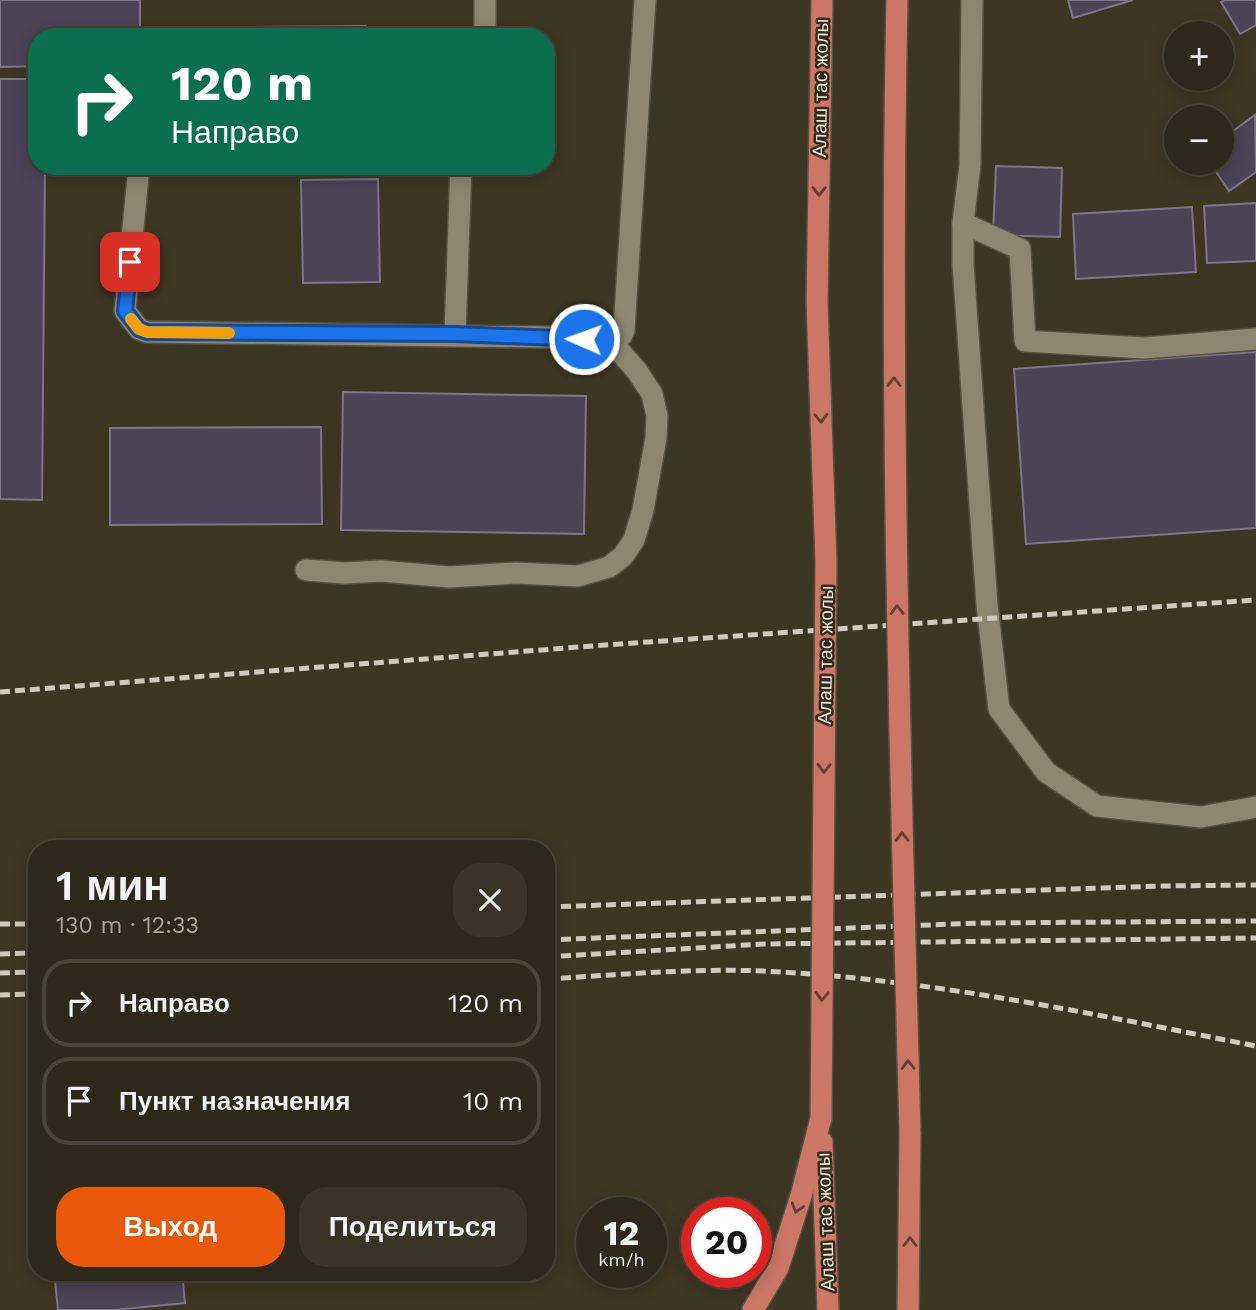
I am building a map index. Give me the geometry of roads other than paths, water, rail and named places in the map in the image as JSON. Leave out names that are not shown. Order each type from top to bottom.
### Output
[{"type":"main road","name":"Алаш тас жолы","points":[[822,0],[817,302],[826,563],[821,1118],[828,1310]]},
{"type":"main road","points":[[897,0],[892,201],[896,570],[910,1133],[908,1310]]},
{"type":"main road","points":[[753,1310],[778,1268],[801,1196],[821,1118]]},
{"type":"lane","points":[[485,0],[485,28]]},
{"type":"lane","points":[[138,175],[125,311],[139,329],[155,333],[619,337],[624,330],[645,0]]},
{"type":"lane","points":[[972,0],[970,165],[963,223],[963,264],[987,605],[999,709],[1046,772],[1097,806],[1201,817],[1256,807]]},
{"type":"lane","points":[[455,334],[461,175]]},
{"type":"lane","points":[[963,223],[1020,249],[1026,341],[1144,348],[1256,339]]},
{"type":"lane","points":[[306,570],[344,573],[380,571],[449,578],[516,573],[578,576],[609,567],[623,556],[634,540],[643,510],[657,416],[652,394],[637,371],[609,339]]},
{"type":"railway","points":[[0,692],[605,645],[1256,600]]},
{"type":"railway","points":[[555,907],[1256,885]]},
{"type":"railway","points":[[555,940],[979,923],[1256,921]]},
{"type":"railway","points":[[0,924],[28,924]]},
{"type":"railway","points":[[555,956],[763,944],[1256,938]]},
{"type":"railway","points":[[0,954],[28,953]]},
{"type":"railway","points":[[555,978],[709,970],[825,975],[1011,1000],[1256,1046]]},
{"type":"railway","points":[[0,973],[28,972]]},
{"type":"railway","points":[[0,995],[28,994]]}]
